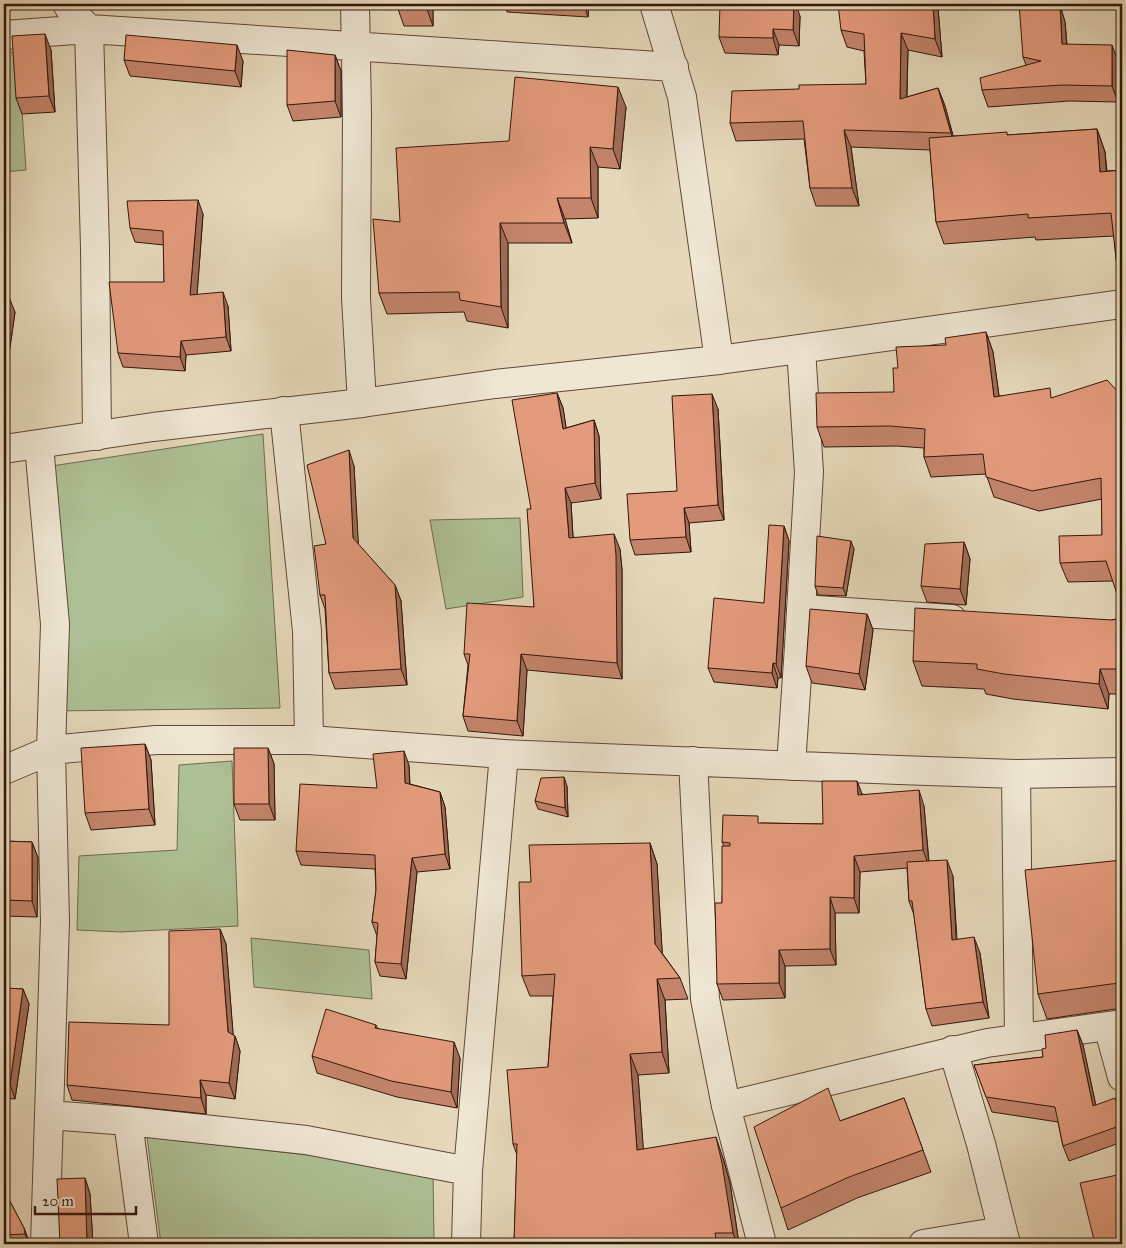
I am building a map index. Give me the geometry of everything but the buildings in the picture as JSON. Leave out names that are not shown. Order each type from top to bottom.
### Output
[{"type":"street","points":[[67,4],[72,12],[89,29],[95,248],[97,436]]},
{"type":"street","points":[[355,4],[356,298],[362,403]]},
{"type":"street","points":[[654,4],[674,67],[684,107],[719,360]]},
{"type":"street","points":[[4,35],[89,29],[674,67]]},
{"type":"street","points":[[4,449],[496,384],[719,360],[1122,304]]},
{"type":"street","points":[[791,766],[809,472],[801,349]]},
{"type":"street","points":[[284,411],[307,631],[310,740]]},
{"type":"street","points":[[39,445],[55,624],[51,750],[55,921],[45,1244]]},
{"type":"street","points":[[802,609],[980,621]]},
{"type":"street","points":[[4,770],[51,750],[156,740],[310,740],[504,754],[791,766],[1016,774],[1122,772]]},
{"type":"street","points":[[466,1244],[468,1171],[504,754]]},
{"type":"street","points":[[692,761],[705,999],[726,1106],[762,1244]]},
{"type":"street","points":[[1016,774],[1019,1038]]},
{"type":"street","points":[[726,1106],[953,1050],[1019,1038],[1115,1025],[1122,1077]]},
{"type":"street","points":[[923,1244],[1004,1237],[981,1144],[953,1050]]},
{"type":"street","points":[[49,1116],[128,1121],[306,1140],[468,1171]]},
{"type":"street","points":[[128,1121],[144,1244]]},
{"type":"green space","points":[[4,52],[18,52],[26,170],[4,172]]},
{"type":"green space","points":[[263,434],[280,708],[56,711],[45,467]]},
{"type":"green space","points":[[520,518],[523,597],[446,609],[430,520]]},
{"type":"green space","points":[[232,761],[238,926],[121,932],[77,930],[79,856],[177,850],[179,765]]},
{"type":"green space","points":[[251,938],[369,950],[372,999],[254,987]]},
{"type":"green space","points":[[147,1137],[433,1169],[434,1244],[161,1244]]}]
